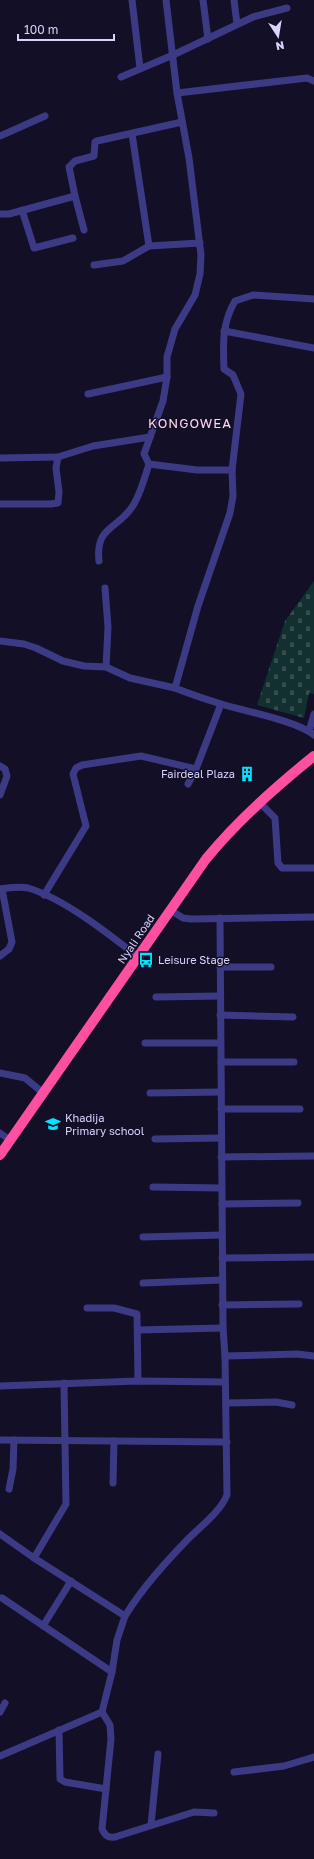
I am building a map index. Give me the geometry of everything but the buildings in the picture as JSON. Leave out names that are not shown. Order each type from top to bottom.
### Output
[{"type":"highway","name":"Nyali Road","points":[[0,1155],[42,1092],[138,957],[188,883],[219,843],[259,802],[314,756]]},
{"type":"street","points":[[132,0],[140,68]]},
{"type":"street","points":[[99,561],[98,544],[105,531],[119,522],[133,506],[149,464],[144,454],[163,401],[167,377],[167,357],[175,329],[195,295],[200,274],[200,243],[189,158],[177,93],[166,0]]},
{"type":"street","points":[[203,0],[208,39]]},
{"type":"street","points":[[234,0],[237,24]]},
{"type":"street","points":[[121,77],[173,55],[253,17],[287,8]]},
{"type":"street","points":[[177,93],[307,78],[314,81]]},
{"type":"street","points":[[0,136],[45,116]]},
{"type":"street","points":[[84,230],[68,170],[71,164],[94,156],[94,148],[97,141],[182,122]]},
{"type":"street","points":[[132,134],[149,246]]},
{"type":"street","points":[[0,214],[6,215],[75,196]]},
{"type":"street","points":[[22,210],[34,248],[73,238]]},
{"type":"street","points":[[94,266],[123,261],[149,246],[200,243]]},
{"type":"street","points":[[175,688],[198,606],[230,512],[233,496],[232,470],[241,406],[241,394],[233,375],[224,369],[225,322],[235,301],[253,295],[314,299]]},
{"type":"street","points":[[224,331],[287,341],[314,348]]},
{"type":"street","points":[[88,394],[167,377]]},
{"type":"street","points":[[0,458],[58,457],[93,446],[150,437]]},
{"type":"street","points":[[0,504],[58,503],[60,492],[56,468],[58,457]]},
{"type":"street","points":[[149,464],[197,470],[232,470]]},
{"type":"street","points":[[105,588],[108,627],[106,668]]},
{"type":"street","points":[[0,641],[36,648],[62,661],[84,666],[106,668],[130,678],[175,688],[312,733],[314,714]]},
{"type":"street","points":[[188,784],[196,769],[221,704]]},
{"type":"street","points":[[44,895],[86,826],[73,774],[76,768],[82,765],[142,756],[196,769]]},
{"type":"street","points":[[0,766],[5,769],[8,776],[0,795]]},
{"type":"street","points":[[259,802],[275,818],[278,863],[282,868],[314,868]]},
{"type":"street","points":[[0,956],[9,949],[12,942],[1,889],[27,888],[67,906],[138,957]]},
{"type":"street","points":[[170,910],[183,918],[191,919],[314,917]]},
{"type":"street","points":[[214,1813],[194,1812],[109,1838],[104,1834],[102,1828],[111,1732],[110,1725],[102,1712],[112,1672],[117,1640],[125,1616],[140,1592],[160,1568],[225,1501],[228,1490],[225,1356],[222,1305],[220,918]]},
{"type":"street","points":[[220,967],[271,967]]},
{"type":"street","points":[[156,997],[220,996]]},
{"type":"street","points":[[220,1015],[293,1017]]},
{"type":"street","points":[[145,1043],[220,1043]]},
{"type":"street","points":[[221,1062],[294,1062]]},
{"type":"street","points":[[0,1073],[25,1078],[42,1092]]},
{"type":"street","points":[[150,1093],[221,1092]]},
{"type":"street","points":[[221,1109],[300,1109]]},
{"type":"street","points":[[0,1133],[10,1140]]},
{"type":"street","points":[[154,1139],[221,1138]]},
{"type":"street","points":[[221,1157],[314,1156]]},
{"type":"street","points":[[153,1187],[221,1188]]},
{"type":"street","points":[[222,1204],[298,1203]]},
{"type":"street","points":[[143,1237],[222,1235]]},
{"type":"street","points":[[222,1258],[314,1257]]},
{"type":"street","points":[[143,1283],[222,1280]]},
{"type":"street","points":[[222,1305],[299,1304]]},
{"type":"street","points":[[87,1308],[114,1308],[137,1314],[138,1381]]},
{"type":"street","points":[[138,1330],[223,1328]]},
{"type":"street","points":[[225,1356],[297,1354],[314,1356]]},
{"type":"street","points":[[0,1386],[138,1381],[225,1382]]},
{"type":"street","points":[[34,1558],[66,1504],[64,1383]]},
{"type":"street","points":[[226,1403],[276,1402],[292,1405]]},
{"type":"street","points":[[0,1440],[227,1442]]},
{"type":"street","points":[[9,1489],[13,1469],[14,1440]]},
{"type":"street","points":[[114,1440],[114,1483]]},
{"type":"street","points":[[0,1534],[34,1558],[71,1580],[125,1616]]},
{"type":"street","points":[[43,1626],[71,1580]]},
{"type":"street","points":[[2,1598],[112,1672]]},
{"type":"street","points":[[0,1712],[5,1704]]},
{"type":"street","points":[[0,1756],[102,1712]]},
{"type":"street","points":[[60,1730],[60,1779],[65,1782],[106,1789]]},
{"type":"street","points":[[151,1825],[158,1754]]},
{"type":"street","points":[[234,1772],[284,1766],[314,1757]]},
{"type":"green space","points":[[314,581],[314,694],[309,693],[304,718],[257,705],[285,621]]},
{"type":"place","name":"Fairdeal Plaza","points":[[247,774]]},
{"type":"place","name":"Leisure Stage","points":[[146,960]]},
{"type":"place","name":"Khadija Primary school","points":[[53,1124]]},
{"type":"district","name":"KONGOWEA","points":[[190,423]]}]
